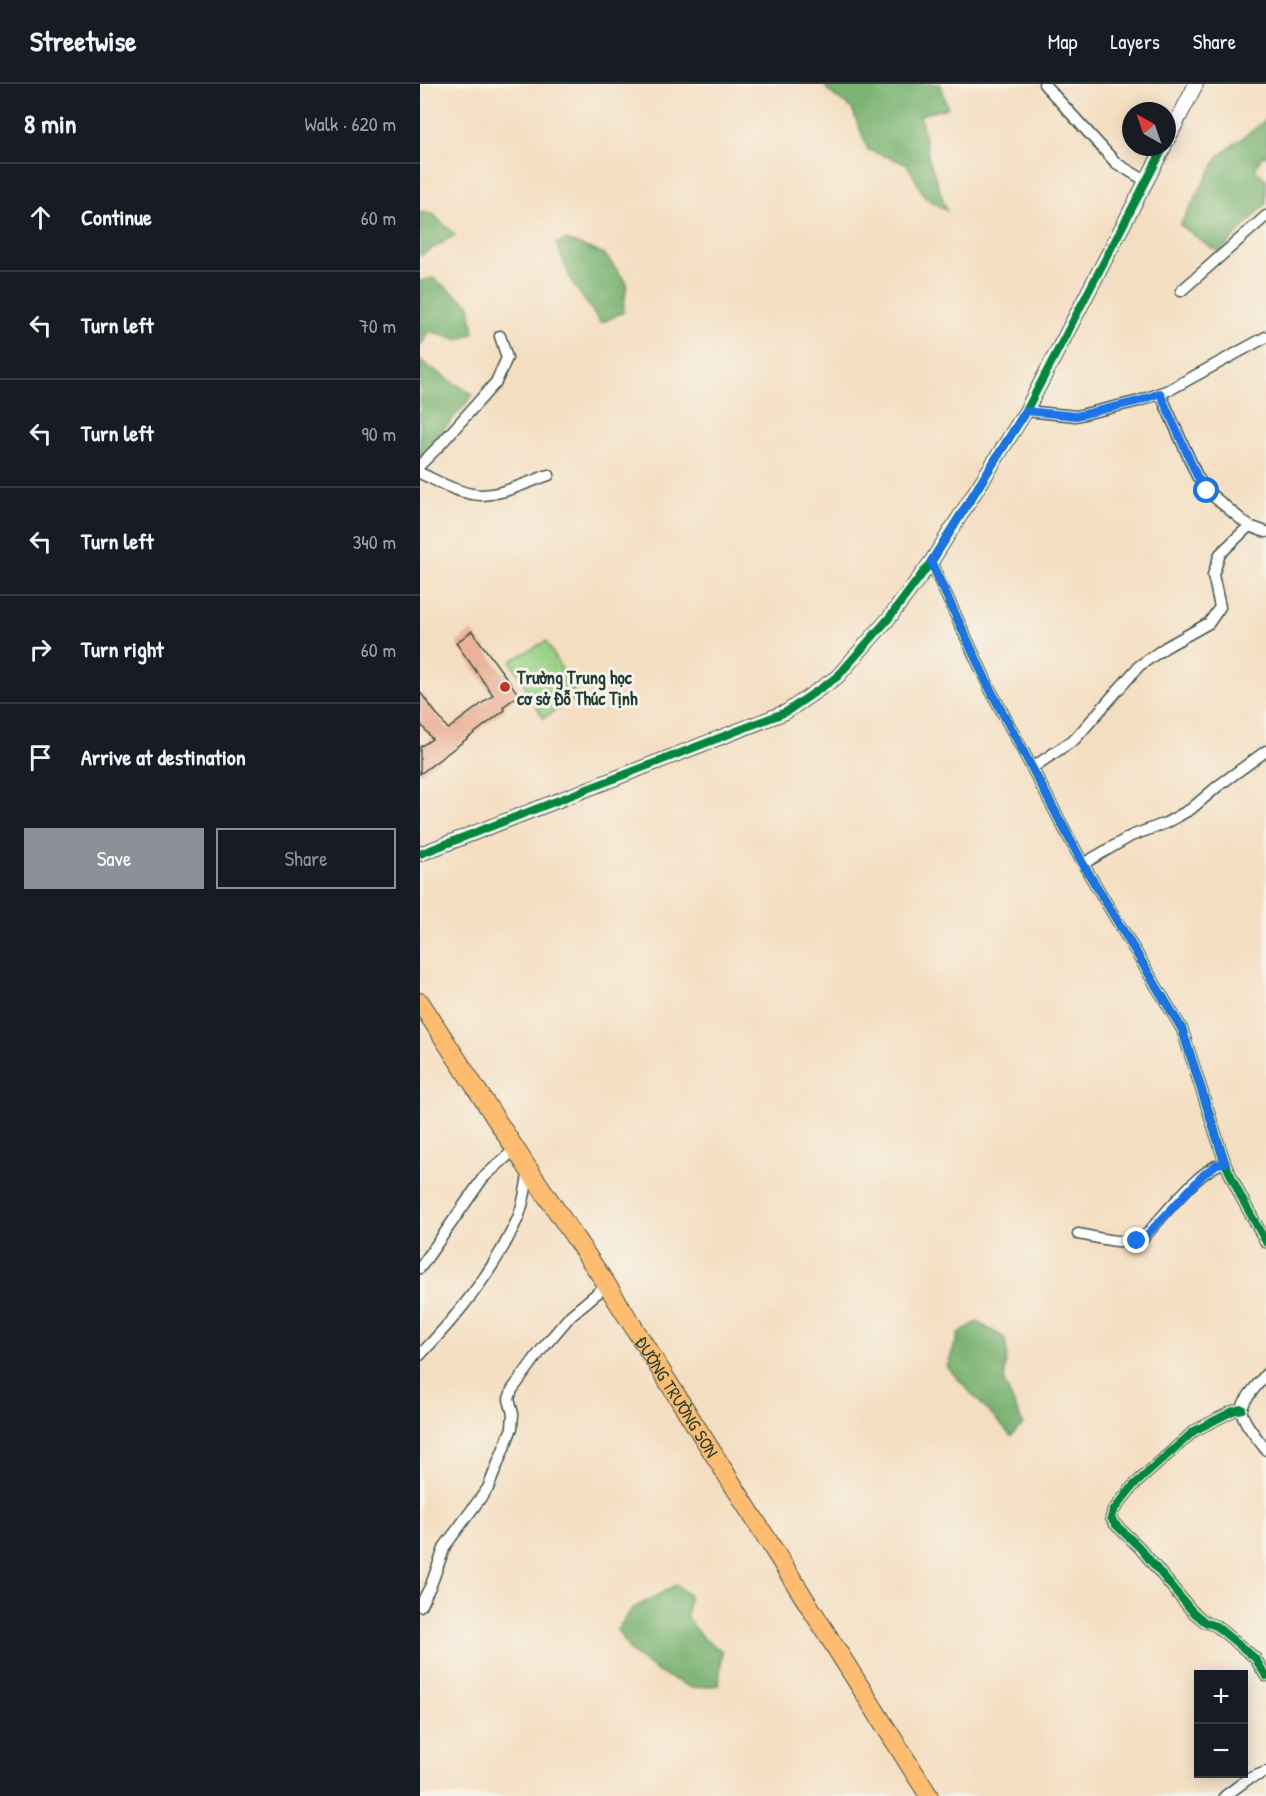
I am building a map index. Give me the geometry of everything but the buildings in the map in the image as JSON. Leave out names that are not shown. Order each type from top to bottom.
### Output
[{"type":"highway","name":"ĐƯỜNG TRƯỜNG SƠN","points":[[420,1002],[607,1285],[929,1796]]},
{"type":"street","points":[[1044,84],[1116,163],[1146,181]]},
{"type":"street","points":[[1176,123],[1196,84]]},
{"type":"street","points":[[420,854],[786,712],[837,677],[889,618],[931,562],[1026,411],[1159,156]]},
{"type":"street","points":[[1181,291],[1266,216]]},
{"type":"street","points":[[420,465],[496,382],[507,358],[500,336]]},
{"type":"street","points":[[1026,411],[1076,416],[1139,401],[1171,389],[1266,337]]},
{"type":"street","points":[[1160,393],[1197,476],[1207,491],[1250,526],[1265,530]]},
{"type":"street","points":[[420,473],[449,487],[473,495],[490,495],[549,475]]},
{"type":"street","points":[[1032,768],[1075,740],[1139,666],[1209,622],[1220,607],[1213,575],[1220,554],[1250,526]]},
{"type":"street","points":[[931,562],[990,689],[1083,864],[1182,1029],[1225,1163],[1266,1242]]},
{"type":"street","points":[[1083,864],[1131,836],[1167,823],[1191,809],[1266,751]]},
{"type":"street","points":[[420,1268],[483,1178],[516,1149]]},
{"type":"street","points":[[1078,1234],[1124,1241],[1137,1241],[1144,1238],[1203,1175],[1217,1164],[1225,1163]]},
{"type":"street","points":[[420,1355],[449,1324],[487,1275],[518,1218],[529,1170]]},
{"type":"street","points":[[420,1606],[423,1592],[440,1562],[445,1546],[488,1488],[512,1428],[513,1414],[509,1399],[512,1390],[571,1315],[607,1285]]},
{"type":"street","points":[[1266,1374],[1242,1409],[1248,1426],[1266,1450]]},
{"type":"street","points":[[1242,1409],[1233,1411],[1194,1431],[1133,1486],[1113,1510],[1111,1518],[1139,1546],[1192,1611],[1205,1622],[1216,1626],[1255,1658],[1266,1676]]},
{"type":"street","points":[[1225,1796],[1248,1779],[1266,1773]]},
{"type":"green space","points":[[824,84],[940,84],[948,108],[920,115],[929,160],[947,211],[925,197],[907,164],[868,150],[852,109],[828,91]]},
{"type":"green space","points":[[1266,120],[1266,156],[1262,156],[1255,170],[1266,179],[1266,204],[1219,253],[1180,225],[1219,156]]},
{"type":"green space","points":[[420,212],[433,214],[455,235],[420,256]]},
{"type":"green space","points":[[566,240],[604,254],[627,283],[623,312],[601,323],[573,284],[556,244]]},
{"type":"green space","points":[[433,278],[470,305],[474,333],[459,340],[430,331],[420,346],[420,281]]},
{"type":"green space","points":[[420,361],[473,395],[420,457]]},
{"type":"green space","points":[[546,641],[578,698],[543,718],[511,661]]},
{"type":"green space","points":[[977,1322],[1005,1338],[1007,1354],[1004,1382],[1023,1424],[1011,1436],[947,1367],[959,1333]]},
{"type":"green space","points":[[676,1585],[689,1595],[687,1618],[703,1638],[722,1651],[719,1685],[692,1688],[658,1672],[631,1652],[617,1630],[632,1609]]},
{"type":"cycle path","points":[[420,854],[786,712],[837,677],[889,618],[931,562],[1026,411],[1159,156]]},
{"type":"cycle path","points":[[931,562],[990,689],[1083,864],[1182,1029],[1225,1163],[1266,1242]]},
{"type":"cycle path","points":[[1242,1409],[1233,1411],[1194,1431],[1133,1486],[1113,1511],[1111,1518],[1139,1547],[1192,1611],[1205,1622],[1216,1626],[1255,1658],[1266,1676]]},
{"type":"place","name":"Trường Trung học cơ sở Đỗ Thúc Tịnh","points":[[505,687]]},
{"type":"route","points":[[1137,1241],[1144,1238],[1203,1175],[1217,1164],[1225,1163],[1182,1029],[1083,864],[990,689],[931,562],[1026,411],[1076,416],[1139,401],[1160,393],[1197,476],[1207,491]]}]
